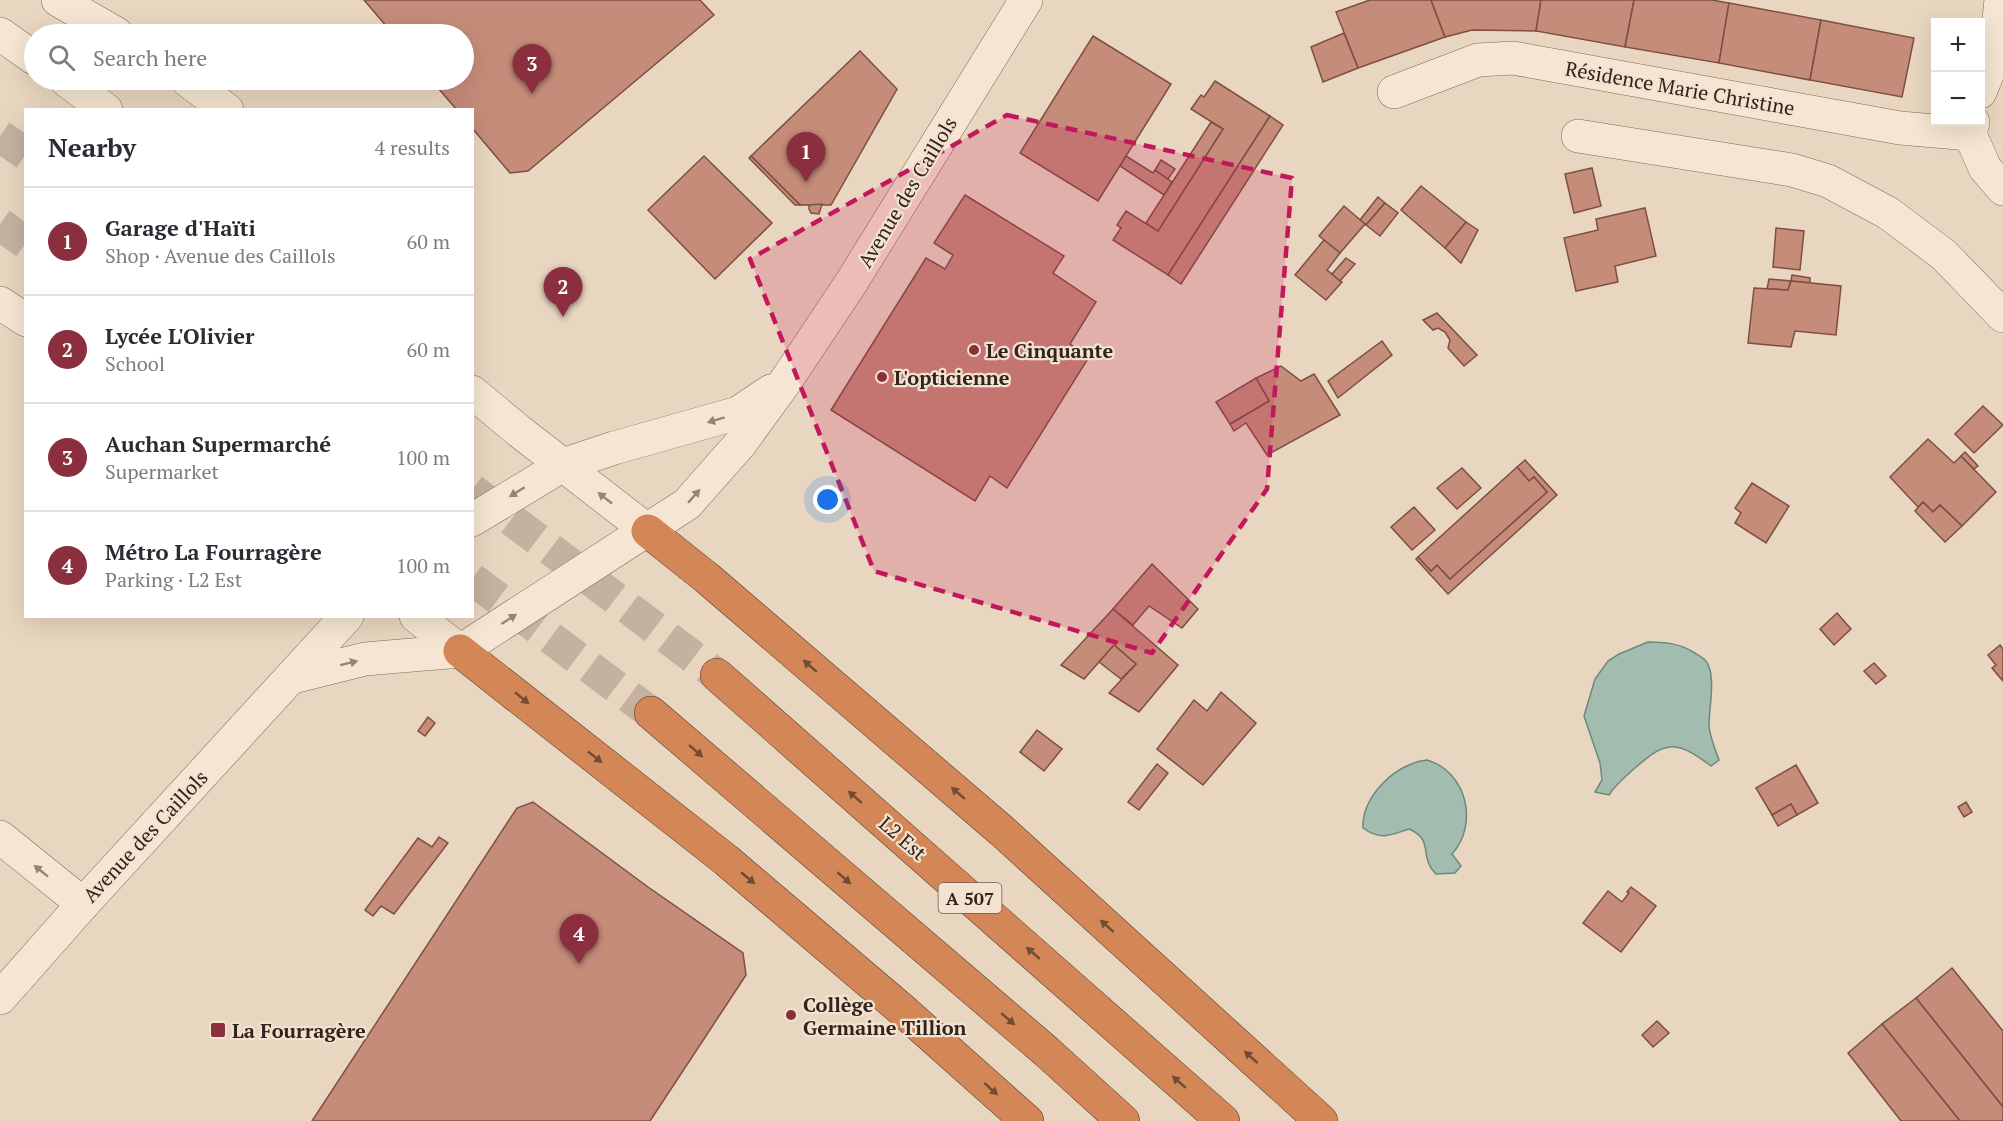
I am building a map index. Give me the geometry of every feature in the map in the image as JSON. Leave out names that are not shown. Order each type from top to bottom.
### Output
[{"type":"highway","points":[[648,531],[1002,831],[1321,1121]]},
{"type":"highway","points":[[460,651],[726,860],[900,1008],[1027,1121]]},
{"type":"highway","name":"L2 Est","points":[[717,675],[1223,1121]]},
{"type":"highway","points":[[651,713],[1038,1044],[1123,1121]]},
{"type":"street","points":[[58,0],[100,24]]},
{"type":"street","name":"Avenue des Caillols","points":[[293,677],[365,659],[460,651],[687,504],[740,444],[785,382],[851,283],[1026,0]]},
{"type":"street","points":[[1985,83],[1999,59],[2001,0]]},
{"type":"street","points":[[0,34],[24,51]]},
{"type":"street","name":"Résidence Marie Christine","points":[[1394,92],[1478,60],[1513,58],[1900,128],[1971,128],[1985,168],[2003,189]]},
{"type":"street","points":[[79,90],[103,108]]},
{"type":"street","points":[[200,90],[224,108]]},
{"type":"street","points":[[1578,136],[1792,170],[1828,181],[1888,213],[1944,255],[2003,316]]},
{"type":"street","points":[[0,303],[24,319]]},
{"type":"street","name":"Avenue des Caillols","points":[[474,519],[562,465],[738,413],[785,382]]},
{"type":"street","points":[[474,394],[648,531]]},
{"type":"street","name":"Avenue des Caillols","points":[[0,998],[345,618]]},
{"type":"street","points":[[419,618],[460,651]]},
{"type":"street","points":[[0,837],[83,904]]},
{"type":"highlighted area","points":[[1007,115],[1292,178],[1267,489],[1152,653],[874,571],[750,259]]},
{"type":"shaded area","points":[[1648,642],[1666,643],[1688,649],[1705,660],[1709,666],[1712,690],[1709,728],[1719,760],[1711,766],[1689,751],[1672,747],[1664,748],[1655,752],[1635,768],[1609,795],[1595,792],[1602,780],[1600,763],[1584,716],[1595,679],[1608,661]]},
{"type":"shaded area","points":[[1427,760],[1441,766],[1452,776],[1465,800],[1467,814],[1465,828],[1452,854],[1461,866],[1455,873],[1436,874],[1428,861],[1422,838],[1409,829],[1380,836],[1363,828],[1368,805],[1383,784],[1404,768]]},
{"type":"building","points":[[364,0],[700,0],[714,15],[528,171],[510,173],[474,130],[474,108],[455,108],[440,90],[474,90],[474,24],[384,24]]},
{"type":"building","points":[[1370,0],[1431,0],[1445,37],[1358,68],[1336,12]]},
{"type":"building","points":[[1431,0],[1541,0],[1536,31],[1472,30],[1445,37]]},
{"type":"building","points":[[1541,0],[1634,0],[1625,47],[1536,31]]},
{"type":"building","points":[[1634,0],[1712,0],[1729,3],[1719,63],[1625,47]]},
{"type":"building","points":[[1729,3],[1821,20],[1810,80],[1719,63]]},
{"type":"building","points":[[1821,20],[1914,38],[1902,97],[1810,80]]},
{"type":"building","points":[[1344,33],[1358,68],[1323,82],[1311,47]]},
{"type":"building","points":[[1093,36],[1171,84],[1098,201],[1020,153]]},
{"type":"building","points":[[860,51],[897,89],[831,205],[800,205],[751,156]]},
{"type":"building","points":[[1215,81],[1270,116],[1168,275],[1113,240],[1121,228],[1117,225],[1126,211],[1158,231],[1223,129],[1191,109],[1201,95],[1204,97]]},
{"type":"building","points":[[1270,116],[1283,125],[1181,284],[1168,275]]},
{"type":"building","points":[[1211,122],[1223,129],[1158,231],[1146,223]]},
{"type":"building","points":[[704,156],[772,223],[715,279],[648,210]]},
{"type":"building","points":[[751,156],[800,205],[795,205],[749,158]]},
{"type":"building","points":[[1126,156],[1153,173],[1155,170],[1172,182],[1164,195],[1120,166]]},
{"type":"building","points":[[1161,160],[1175,169],[1168,179],[1155,170]]},
{"type":"building","points":[[1592,168],[1601,206],[1574,213],[1565,174]]},
{"type":"building","points":[[1421,186],[1466,222],[1445,248],[1401,210]]},
{"type":"building","name":"Le Cinquante","points":[[965,195],[1064,256],[1053,273],[1096,302],[1070,344],[1089,357],[1007,488],[990,476],[975,501],[831,410],[926,258],[945,269],[953,255],[934,243]]},
{"type":"building","points":[[1378,197],[1385,203],[1366,225],[1360,220]]},
{"type":"building","points":[[1385,203],[1398,213],[1380,236],[1366,225]]},
{"type":"building","points":[[822,204],[819,214],[811,213],[809,205]]},
{"type":"building","points":[[1344,206],[1365,224],[1340,253],[1319,236]]},
{"type":"building","points":[[1645,208],[1656,256],[1615,266],[1618,282],[1576,291],[1564,238],[1598,230],[1596,219]]},
{"type":"building","points":[[1466,222],[1478,230],[1461,263],[1445,248]]},
{"type":"building","points":[[1776,228],[1804,231],[1800,270],[1773,267]]},
{"type":"building","points":[[1324,240],[1340,253],[1327,270],[1342,282],[1326,300],[1295,275]]},
{"type":"building","points":[[1346,258],[1355,264],[1340,281],[1332,274]]},
{"type":"building","points":[[1792,275],[1810,278],[1810,283],[1791,281]]},
{"type":"building","points":[[1769,279],[1791,281],[1788,290],[1767,289]]},
{"type":"building","points":[[1791,281],[1841,286],[1836,335],[1795,331],[1791,347],[1748,343],[1754,288],[1788,290]]},
{"type":"building","points":[[1437,313],[1477,355],[1464,366],[1448,348],[1450,340],[1445,332],[1438,328],[1433,330],[1423,320]]},
{"type":"building","points":[[1382,341],[1392,355],[1338,398],[1328,381]]},
{"type":"building","points":[[1281,366],[1301,381],[1314,374],[1340,415],[1267,455],[1246,423],[1234,431],[1230,424],[1269,401],[1256,378]]},
{"type":"building","points":[[1256,378],[1269,401],[1230,424],[1216,402]]},
{"type":"building","points":[[1983,406],[2003,425],[1974,453],[1955,434]]},
{"type":"building","points":[[1928,439],[1954,463],[1961,456],[1996,492],[1962,526],[1940,505],[1933,512],[1923,502],[1918,507],[1890,477]]},
{"type":"building","points":[[1965,452],[1978,466],[1974,469],[1961,456]]},
{"type":"building","points":[[1525,460],[1557,495],[1448,594],[1416,559],[1418,557],[1431,571],[1437,565],[1450,579],[1547,492],[1534,477],[1529,481],[1517,467]]},
{"type":"building","points":[[1517,467],[1529,481],[1534,477],[1547,492],[1450,579],[1437,565],[1431,571],[1418,557]]},
{"type":"building","points":[[1462,468],[1481,488],[1457,509],[1437,488]]},
{"type":"building","points":[[1752,483],[1789,506],[1766,543],[1735,523],[1741,513],[1735,508]]},
{"type":"building","points":[[1923,502],[1933,512],[1940,505],[1962,526],[1945,542],[1915,511]]},
{"type":"building","points":[[1414,507],[1435,530],[1412,550],[1391,527]]},
{"type":"building","points":[[1152,564],[1198,609],[1182,628],[1149,606],[1133,625],[1113,609]]},
{"type":"building","points":[[1113,609],[1178,665],[1139,712],[1109,693],[1136,664],[1114,645],[1084,679],[1061,665]]},
{"type":"building","points":[[1837,613],[1851,629],[1834,645],[1820,629]]},
{"type":"building","points":[[1114,645],[1136,664],[1121,679],[1099,662]]},
{"type":"building","points":[[2000,645],[2003,649],[2003,681],[1992,668],[1996,665],[1988,655]]},
{"type":"building","points":[[1874,663],[1886,676],[1876,684],[1864,671]]},
{"type":"building","points":[[1221,692],[1256,723],[1203,785],[1157,749],[1194,700],[1207,711]]},
{"type":"building","points":[[428,717],[435,723],[425,736],[418,731]]},
{"type":"building","points":[[1037,730],[1062,749],[1044,771],[1020,752]]},
{"type":"building","points":[[1157,764],[1168,773],[1139,810],[1128,802]]},
{"type":"building","points":[[1796,765],[1818,803],[1797,815],[1791,804],[1772,815],[1756,788]]},
{"type":"building","points":[[533,802],[648,887],[743,953],[746,975],[650,1121],[312,1121],[517,808]]},
{"type":"building","points":[[1966,802],[1972,812],[1964,817],[1958,807]]},
{"type":"building","points":[[1791,804],[1797,815],[1778,826],[1772,815]]},
{"type":"building","points":[[439,837],[448,843],[394,914],[381,906],[373,916],[365,910],[418,838],[432,847]]},
{"type":"building","points":[[1631,887],[1656,906],[1621,952],[1583,923],[1608,891],[1622,902]]},
{"type":"building","points":[[1952,968],[2003,1031],[2003,1107],[1916,998]]},
{"type":"building","points":[[1916,998],[2003,1107],[2003,1121],[1960,1121],[1882,1024]]},
{"type":"building","points":[[1657,1021],[1669,1033],[1653,1047],[1642,1035]]},
{"type":"building","points":[[1882,1024],[1960,1121],[1901,1121],[1848,1053]]},
{"type":"tunnel","points":[[0,136],[24,153]]},
{"type":"tunnel","points":[[0,224],[24,242]]},
{"type":"tunnel","points":[[474,492],[717,675]]},
{"type":"tunnel","points":[[474,580],[651,713]]},
{"type":"place","name":"Auchan Supermarché","points":[[532,94]]},
{"type":"place","name":"Garage d'Haïti","points":[[806,182]]},
{"type":"place","name":"Lycée L'Olivier","points":[[563,317]]},
{"type":"place","name":"Le Cinquante","points":[[974,350]]},
{"type":"place","name":"L'opticienne","points":[[882,377]]},
{"type":"place","name":"Métro La Fourragère","points":[[579,964]]},
{"type":"place","name":"Collège Germaine Tillion","points":[[791,1015]]},
{"type":"place","name":"La Fourragère","points":[[218,1030]]}]
